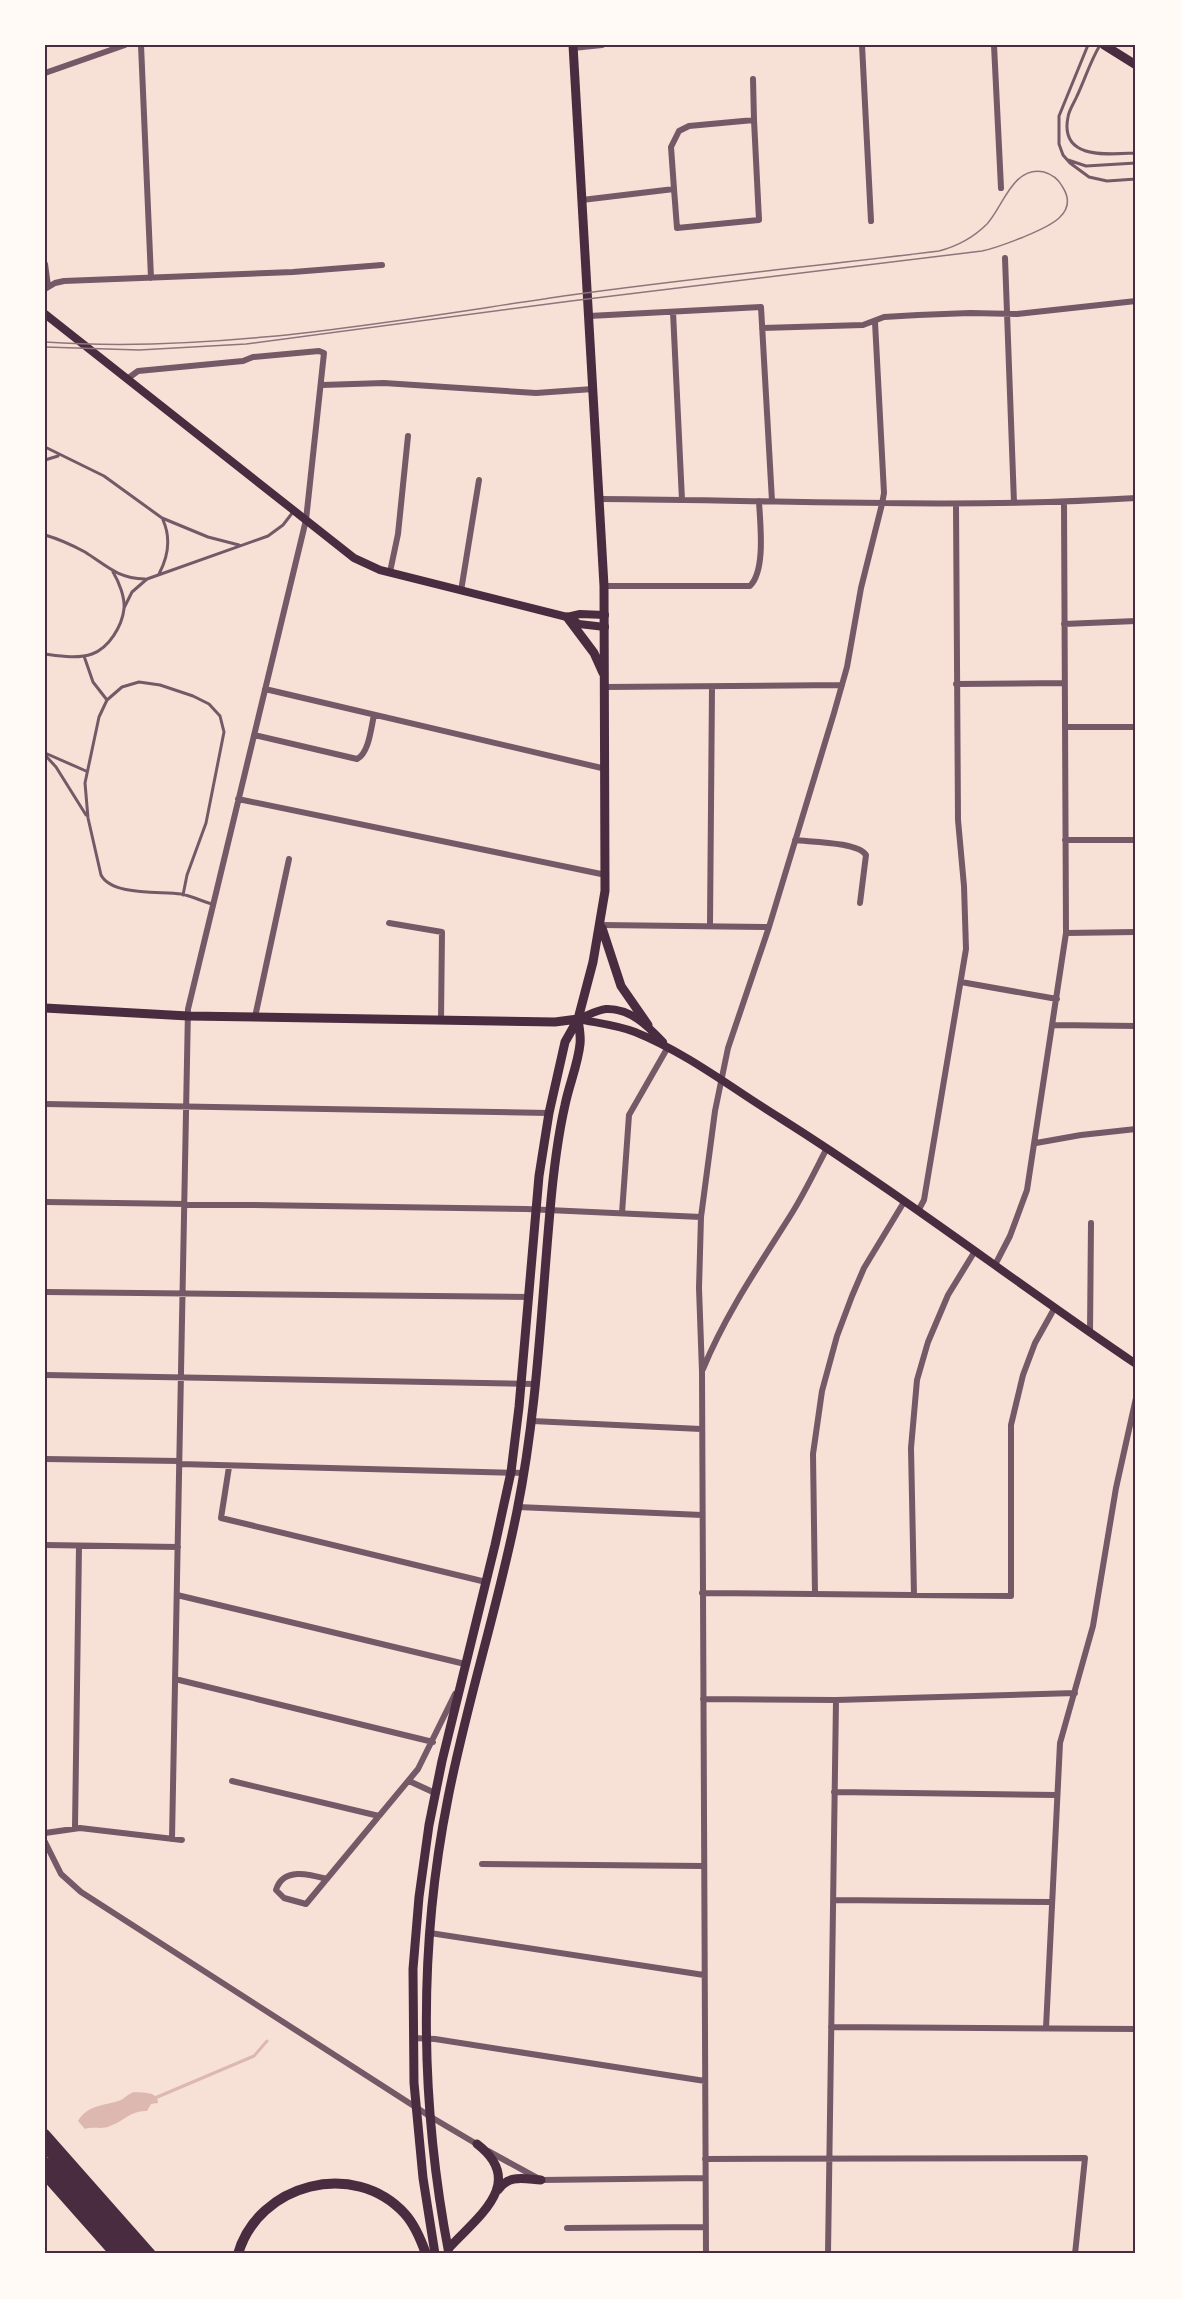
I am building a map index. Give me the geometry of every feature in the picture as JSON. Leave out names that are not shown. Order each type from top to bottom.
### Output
[{"type":"highway","points":[[45,2134],[151,2254]]},
{"type":"highway","points":[[45,2147],[139,2254]]},
{"type":"highway","points":[[45,2162],[126,2254]]},
{"type":"highway","points":[[45,2175],[115,2254]]},
{"type":"highway","points":[[238,2254],[249,2229],[271,2205],[300,2189],[333,2183],[365,2188],[394,2204],[410,2221],[426,2254]]},
{"type":"main road","points":[[1102,45],[1136,65]]},
{"type":"main road","points":[[435,2254],[415,2107],[414,1969],[419,1897],[435,1793],[510,1472],[522,1383],[536,1209],[549,1113],[565,1042],[578,1019],[593,962],[601,925],[606,875],[604,586],[573,47]]},
{"type":"main road","points":[[45,314],[354,558],[390,572],[567,617],[579,624],[605,627]]},
{"type":"main road","points":[[567,617],[580,614],[605,615]]},
{"type":"main road","points":[[567,617],[594,653],[605,676]]},
{"type":"main road","points":[[601,925],[621,986],[648,1025],[668,1047]]},
{"type":"main road","points":[[45,1008],[188,1016],[555,1022],[578,1019],[605,1009],[631,1015],[648,1025]]},
{"type":"main road","points":[[578,1019],[622,1028],[668,1047],[827,1148],[1054,1309],[1136,1364]]},
{"type":"main road","points":[[449,2252],[437,2179],[431,2117],[427,2038],[430,1933],[442,1834],[458,1751],[518,1507],[524,1473],[536,1384],[550,1210],[561,1121],[580,1043],[578,1019]]},
{"type":"main road","points":[[445,1748],[458,1751]]},
{"type":"main road","points":[[477,2144],[496,2165],[499,2180],[497,2192]]},
{"type":"main road","points":[[449,2252],[490,2206],[497,2192],[509,2179],[545,2180]]},
{"type":"street","points":[[45,73],[125,45]]},
{"type":"street","points":[[141,45],[151,278]]},
{"type":"street","points":[[573,47],[602,45]]},
{"type":"street","points":[[862,45],[871,221]]},
{"type":"street","points":[[994,45],[1001,188]]},
{"type":"street","points":[[753,79],[759,220],[676,228],[671,147],[679,130],[689,126],[754,120]]},
{"type":"street","points":[[582,200],[674,189]]},
{"type":"street","points":[[1005,258],[1009,313],[1014,503]]},
{"type":"street","points":[[45,264],[47,288],[64,281],[382,265]]},
{"type":"street","points":[[762,328],[863,325],[884,317],[895,316],[1028,313],[1136,301]]},
{"type":"street","points":[[589,316],[761,307],[772,501]]},
{"type":"street","points":[[673,312],[682,500]]},
{"type":"street","points":[[706,2254],[702,1372],[699,1288],[701,1217],[715,1111],[728,1048],[769,927],[842,685],[861,588],[882,504],[884,493],[875,322]]},
{"type":"street","points":[[127,379],[138,370],[243,361],[254,357],[319,351],[325,356],[306,520],[189,998],[172,1839]]},
{"type":"street","points":[[322,385],[384,383],[536,393],[593,389]]},
{"type":"street","points":[[390,572],[398,534],[408,436]]},
{"type":"street","points":[[461,591],[480,480]]},
{"type":"street","points":[[600,499],[956,504],[1136,498]]},
{"type":"street","points":[[604,586],[750,586],[757,573],[760,553],[759,501]]},
{"type":"street","points":[[995,1265],[1010,1236],[1027,1190],[1036,1143],[1066,933],[1064,502]]},
{"type":"street","points":[[918,1211],[924,1200],[966,949],[958,820],[956,504]]},
{"type":"street","points":[[1064,624],[1136,621]]},
{"type":"street","points":[[956,684],[1065,683]]},
{"type":"street","points":[[605,687],[842,685]]},
{"type":"street","points":[[710,925],[712,687]]},
{"type":"street","points":[[265,689],[606,769]]},
{"type":"street","points":[[254,735],[357,759],[362,757],[365,751],[374,715]]},
{"type":"street","points":[[1065,728],[1136,727]]},
{"type":"street","points":[[238,799],[606,875]]},
{"type":"street","points":[[795,840],[854,847],[865,852],[860,903]]},
{"type":"street","points":[[1065,840],[1136,840]]},
{"type":"street","points":[[255,1017],[290,859]]},
{"type":"street","points":[[389,923],[442,932],[441,1020]]},
{"type":"street","points":[[601,925],[769,927]]},
{"type":"street","points":[[1066,933],[1136,932]]},
{"type":"street","points":[[961,982],[1057,999]]},
{"type":"street","points":[[1053,1025],[1136,1026]]},
{"type":"street","points":[[622,1213],[629,1115],[668,1047]]},
{"type":"street","points":[[45,1104],[549,1113]]},
{"type":"street","points":[[1036,1143],[1136,1129]]},
{"type":"street","points":[[702,1372],[721,1327],[794,1210],[827,1148]]},
{"type":"street","points":[[45,1202],[536,1209],[701,1217]]},
{"type":"street","points":[[815,1594],[813,1454],[822,1391],[837,1336],[864,1268],[904,1202]]},
{"type":"street","points":[[1090,1333],[1091,1223]]},
{"type":"street","points":[[914,1595],[912,1448],[917,1380],[928,1342],[948,1295],[975,1251]]},
{"type":"street","points":[[45,1292],[529,1298]]},
{"type":"street","points":[[702,1593],[1011,1596],[1011,1425],[1023,1375],[1035,1343],[1054,1309]]},
{"type":"street","points":[[45,1375],[536,1384]]},
{"type":"street","points":[[1046,2028],[1060,1743],[1093,1626],[1116,1488],[1136,1398]]},
{"type":"street","points":[[532,1421],[701,1429]]},
{"type":"street","points":[[45,1459],[179,1463],[229,1467],[524,1473]]},
{"type":"street","points":[[229,1467],[221,1518],[486,1582]]},
{"type":"street","points":[[518,1507],[702,1515]]},
{"type":"street","points":[[45,1545],[178,1547]]},
{"type":"street","points":[[75,1828],[79,1546]]},
{"type":"street","points":[[177,1595],[465,1664]]},
{"type":"street","points":[[175,1679],[433,1742]]},
{"type":"street","points":[[327,1879],[309,1874],[286,1876],[278,1882],[276,1890],[284,1898],[306,1904],[327,1879],[379,1816],[409,1781],[423,1761],[461,1682]]},
{"type":"street","points":[[703,1699],[836,1700],[1075,1693]]},
{"type":"street","points":[[828,2254],[836,1700]]},
{"type":"street","points":[[232,1781],[379,1816]]},
{"type":"street","points":[[409,1781],[435,1793]]},
{"type":"street","points":[[834,1792],[1058,1795]]},
{"type":"street","points":[[45,1833],[75,1828],[182,1840]]},
{"type":"street","points":[[45,1842],[57,1869],[75,1888],[431,2117],[545,2180],[705,2178]]},
{"type":"street","points":[[482,1864],[704,1866]]},
{"type":"street","points":[[833,1900],[1052,1902]]},
{"type":"street","points":[[430,1933],[704,1975]]},
{"type":"street","points":[[831,2027],[1136,2029]]},
{"type":"street","points":[[413,2038],[461,2043],[705,2081]]},
{"type":"street","points":[[705,2159],[1085,2158],[1075,2254]]},
{"type":"street","points":[[567,2228],[706,2227]]},
{"type":"lane","points":[[1088,45],[1058,123],[1059,144],[1066,159],[1078,171],[1096,180],[1136,180]]},
{"type":"lane","points":[[1102,45],[1091,61],[1068,115],[1069,136],[1076,146],[1092,154],[1136,153]]},
{"type":"lane","points":[[1066,159],[1086,166],[1136,163]]},
{"type":"lane","points":[[45,447],[104,476],[162,518],[208,537],[239,545]]},
{"type":"lane","points":[[45,460],[60,455]]},
{"type":"lane","points":[[45,654],[84,656],[96,652],[107,644],[116,631],[132,592],[147,579],[273,533],[294,511]]},
{"type":"lane","points":[[159,574],[168,546],[166,528],[162,518]]},
{"type":"lane","points":[[45,535],[81,550],[113,572],[147,579]]},
{"type":"lane","points":[[113,572],[120,586],[124,609]]},
{"type":"lane","points":[[84,656],[93,682],[107,700]]},
{"type":"lane","points":[[183,895],[187,875],[206,823],[214,788],[224,737],[222,720],[213,707],[199,698],[154,683],[140,682],[127,685],[107,700],[99,717],[86,771],[88,818],[99,871],[106,882],[126,890],[183,895],[212,904]]},
{"type":"lane","points":[[45,754],[86,771]]},
{"type":"lane","points":[[45,754],[56,767],[88,818]]},
{"type":"shaded area","points":[[134,2092],[156,2096],[158,2103],[151,2104],[147,2111],[132,2114],[107,2127],[85,2129],[78,2121],[92,2108],[121,2100]]},
{"type":"waterway","points":[[155,2098],[254,2056],[267,2041]]},
{"type":"tram line","points":[[45,342],[111,344],[243,339],[375,324],[617,289],[939,251],[965,241],[982,229],[993,217],[1010,189],[1024,175],[1033,172],[1049,174],[1060,183],[1067,196],[1067,206],[1063,213],[1048,226],[1011,242],[982,251],[571,301],[246,344],[139,350],[45,347]]}]
